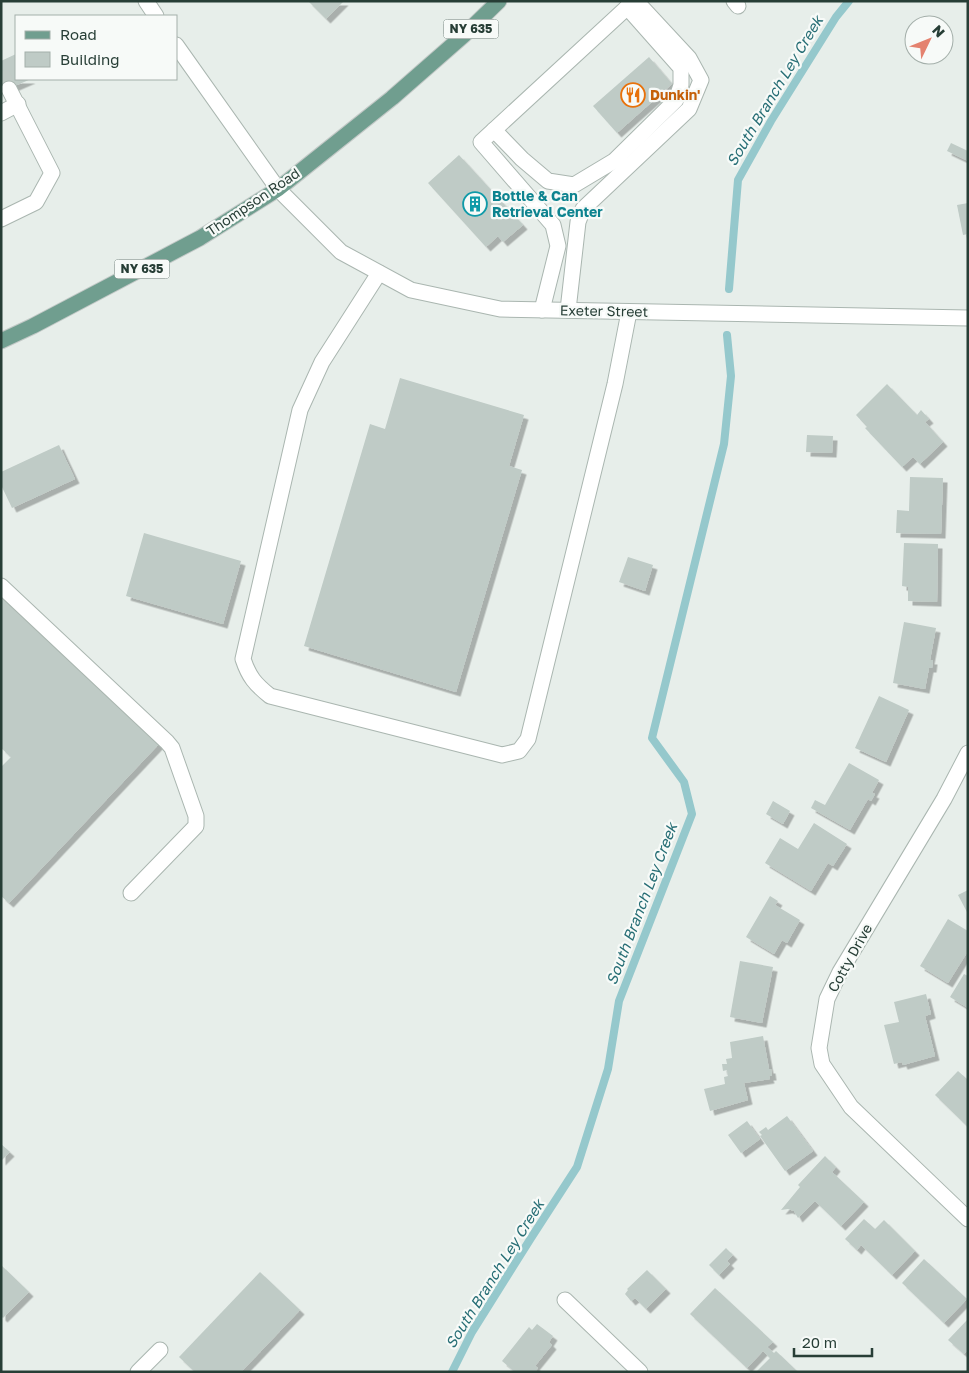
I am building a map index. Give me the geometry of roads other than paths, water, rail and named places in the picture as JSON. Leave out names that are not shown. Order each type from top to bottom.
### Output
[{"type":"main road","name":"Thompson Road","points":[[1,341],[200,238],[278,189],[392,98],[464,35],[499,1]]},
{"type":"street","points":[[146,1],[155,15]]},
{"type":"street","points":[[542,310],[558,246],[553,225],[481,142],[632,3]]},
{"type":"street","points":[[494,130],[522,160],[548,181],[574,185],[614,161],[676,100],[681,85],[681,68],[632,3]]},
{"type":"street","points":[[568,310],[578,222],[584,209],[689,109],[701,80],[689,58],[632,3]]},
{"type":"street","name":"Exeter Street","points":[[178,48],[278,189],[341,252],[411,290],[500,308],[968,318]]},
{"type":"street","points":[[1,219],[36,202],[52,173],[9,88]]},
{"type":"street","points":[[1,113],[18,104]]},
{"type":"street","points":[[379,273],[322,362],[300,410],[243,659],[248,674],[270,696],[502,754],[519,751],[528,739],[615,384],[629,312]]},
{"type":"street","points":[[1,586],[172,748],[196,816],[196,826],[131,894]]},
{"type":"street","name":"Cotty Drive","points":[[968,752],[944,799],[840,972],[827,999],[818,1048],[822,1064],[851,1107],[968,1219]]},
{"type":"street","points":[[565,1300],[640,1372]]},
{"type":"street","points":[[138,1372],[160,1350]]},
{"type":"waterway","name":"South Branch Ley Creek","points":[[729,289],[738,180],[771,121],[836,17],[849,1]]},
{"type":"waterway","name":"South Branch Ley Creek","points":[[452,1372],[472,1332],[577,1167],[608,1069],[619,1001],[692,814],[684,782],[652,738],[724,444],[731,376],[727,335]]},
{"type":"tunnel","points":[[1,72],[9,89]]},
{"type":"place","name":"Dunkin'","points":[[633,95]]},
{"type":"place","name":"Bottle & Can Retrieval Center","points":[[475,204]]}]
